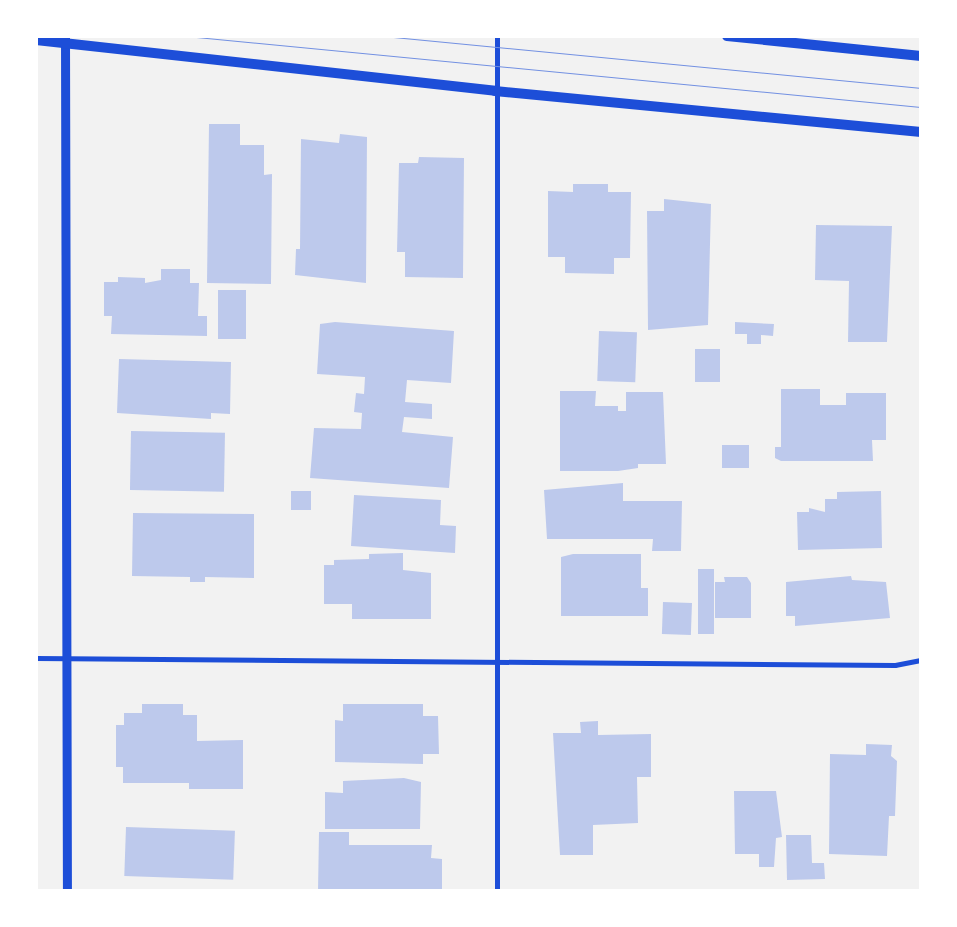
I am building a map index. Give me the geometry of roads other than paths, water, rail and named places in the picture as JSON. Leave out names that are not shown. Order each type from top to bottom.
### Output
[{"type":"main road","points":[[728,36],[921,56]]},
{"type":"main road","points":[[36,40],[66,40],[495,91],[921,132]]},
{"type":"street","points":[[497,36],[495,91],[497,891]]},
{"type":"street","points":[[66,40],[67,891]]},
{"type":"street","points":[[36,658],[495,664],[895,665],[921,660]]},
{"type":"tram line","points":[[186,36],[921,107]]},
{"type":"tram line","points":[[383,36],[921,88]]}]
